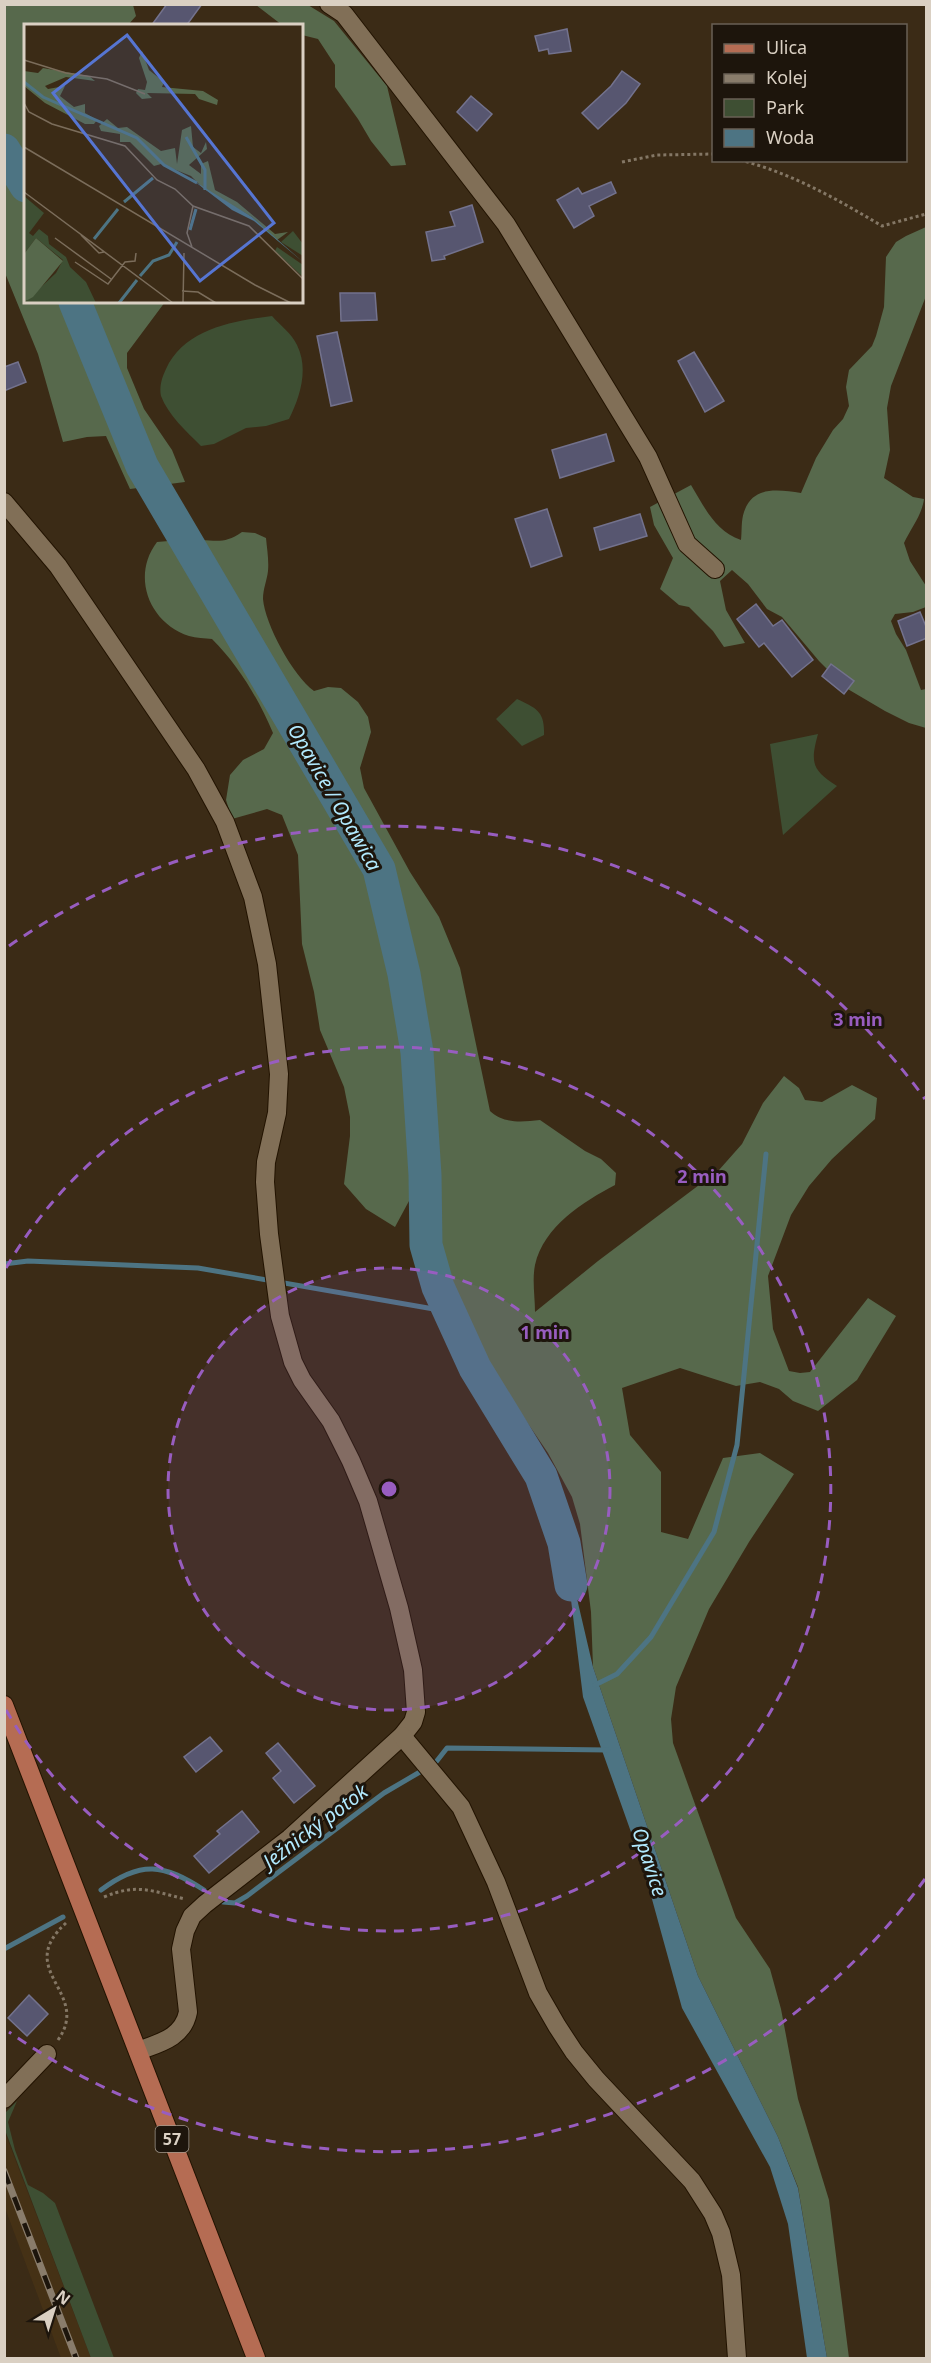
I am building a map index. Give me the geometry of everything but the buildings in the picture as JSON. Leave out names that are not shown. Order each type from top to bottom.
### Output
[{"type":"main road","name":"57","points":[[4,1705],[256,2358]]},
{"type":"street","points":[[329,4],[344,14],[506,224],[648,457],[687,544],[715,569]]},
{"type":"street","points":[[4,502],[58,567],[196,768],[225,822],[253,897],[267,964],[279,1074],[277,1113],[266,1162],[265,1182],[282,1325],[292,1362],[331,1421],[368,1501],[396,1598],[413,1670],[417,1701],[413,1722],[402,1736],[290,1838],[192,1916],[182,1939],[181,1960],[188,2012],[185,2022],[172,2037],[138,2051]]},
{"type":"street","points":[[402,1736],[461,1807],[496,1882],[538,1993],[557,2026],[596,2079],[692,2181],[713,2214],[721,2233],[731,2275],[738,2358]]},
{"type":"street","points":[[4,2099],[46,2054]]},
{"type":"path","points":[[622,162],[657,155],[712,154]]},
{"type":"path","points":[[746,162],[822,192],[882,226],[927,214]]},
{"type":"path","points":[[104,1897],[121,1890],[135,1888],[205,1904]]},
{"type":"path","points":[[46,2054],[63,2032],[67,2022],[67,2010],[45,1958],[53,1936],[66,1923]]},
{"type":"shaded area","points":[[4,2130],[91,2358],[61,2358],[5,2208]]},
{"type":"green space","points":[[4,5],[133,5],[136,16],[129,24],[24,24],[24,303],[164,303],[127,353],[127,368],[144,409],[172,450],[185,482],[130,489],[106,436],[63,442],[38,354],[5,273]]},
{"type":"green space","points":[[256,5],[308,5],[334,21],[387,86],[406,165],[391,166],[371,141],[335,87],[335,65],[318,39],[303,35],[303,24],[281,24]]},
{"type":"green space","points":[[926,227],[926,296],[891,386],[887,408],[890,450],[884,478],[913,497],[924,499],[919,516],[904,543],[910,561],[926,586],[926,607],[913,612],[895,614],[891,621],[906,650],[921,690],[926,689],[926,728],[909,723],[885,711],[846,688],[819,661],[782,617],[767,609],[748,584],[732,570],[720,581],[726,610],[745,643],[724,647],[713,631],[689,607],[679,605],[660,589],[673,558],[654,525],[650,507],[691,485],[717,525],[741,540],[743,515],[748,503],[754,497],[768,491],[801,493],[816,458],[833,430],[843,419],[849,406],[846,387],[849,370],[872,346],[876,336],[884,307],[886,257],[896,242]]},
{"type":"green space","points":[[272,316],[289,333],[301,354],[302,383],[289,419],[266,426],[246,428],[214,444],[201,446],[178,423],[164,403],[160,389],[166,369],[174,355],[185,345],[211,329]]},
{"type":"green space","points":[[242,532],[255,533],[266,538],[268,567],[263,595],[265,610],[281,649],[297,674],[314,691],[328,687],[341,688],[358,702],[368,717],[371,732],[360,768],[364,788],[410,872],[439,917],[460,968],[490,1111],[507,1120],[540,1120],[585,1151],[601,1159],[616,1173],[615,1185],[590,1199],[566,1217],[547,1238],[535,1265],[535,1312],[598,1261],[719,1170],[742,1144],[763,1103],[784,1076],[799,1088],[805,1100],[822,1102],[852,1085],[877,1098],[875,1119],[832,1159],[809,1186],[791,1215],[768,1276],[773,1329],[789,1371],[810,1372],[868,1298],[896,1316],[857,1380],[818,1411],[793,1401],[779,1389],[760,1382],[736,1386],[680,1368],[622,1388],[630,1435],[661,1472],[661,1532],[688,1539],[723,1458],[760,1453],[794,1474],[749,1542],[709,1609],[676,1687],[671,1719],[673,1743],[736,1918],[770,1969],[781,2009],[798,2099],[829,2200],[849,2358],[827,2358],[798,2187],[778,2137],[698,1976],[593,1667],[591,1612],[580,1524],[572,1497],[548,1453],[497,1378],[465,1361],[427,1280],[409,1201],[395,1227],[366,1209],[344,1184],[350,1117],[344,1087],[320,1030],[314,992],[302,944],[298,855],[282,815],[267,809],[232,819],[226,800],[230,775],[243,760],[264,749],[273,733],[247,683],[222,649],[212,639],[189,636],[175,630],[154,610],[148,597],[145,569],[149,555],[157,542],[222,540]]},
{"type":"green space","points":[[517,699],[538,711],[544,727],[544,735],[522,746],[496,719]]},
{"type":"green space","points":[[818,734],[814,752],[815,765],[822,775],[837,786],[783,835],[770,744]]},
{"type":"green space","points":[[17,2101],[8,2122],[15,2150],[28,2185],[55,2203],[114,2358],[91,2358],[5,2130],[5,2113]]},
{"type":"water","name":"Opavice","points":[[564,1543],[593,1667],[698,1976],[778,2137],[798,2188],[827,2358],[807,2358],[788,2224],[770,2167],[682,2008],[642,1863],[583,1697]]},
{"type":"waterway","name":"Opavice / Opawica","points":[[4,150],[24,183]]},
{"type":"waterway","name":"Opavice / Opawica","points":[[75,303],[142,466],[379,869],[404,974],[417,1052],[425,1175],[426,1245],[438,1287],[475,1368],[541,1476],[564,1543],[571,1585]]},
{"type":"waterway","points":[[595,1685],[617,1674],[651,1637],[714,1532],[737,1445],[766,1154]]},
{"type":"waterway","points":[[4,1264],[28,1261],[198,1268],[451,1312]]},
{"type":"waterway","name":"Ježnický potok","points":[[436,1762],[447,1748],[608,1750]]},
{"type":"waterway","name":"Ježnický potok","points":[[223,1902],[235,1903],[247,1896],[384,1793],[425,1769]]},
{"type":"waterway","name":"Ježnický potok","points":[[101,1890],[128,1874],[152,1869],[177,1875],[204,1890]]},
{"type":"waterway","name":"Ježnický potok","points":[[4,1949],[63,1917]]},
{"type":"railway","points":[[4,2171],[76,2358]]}]
